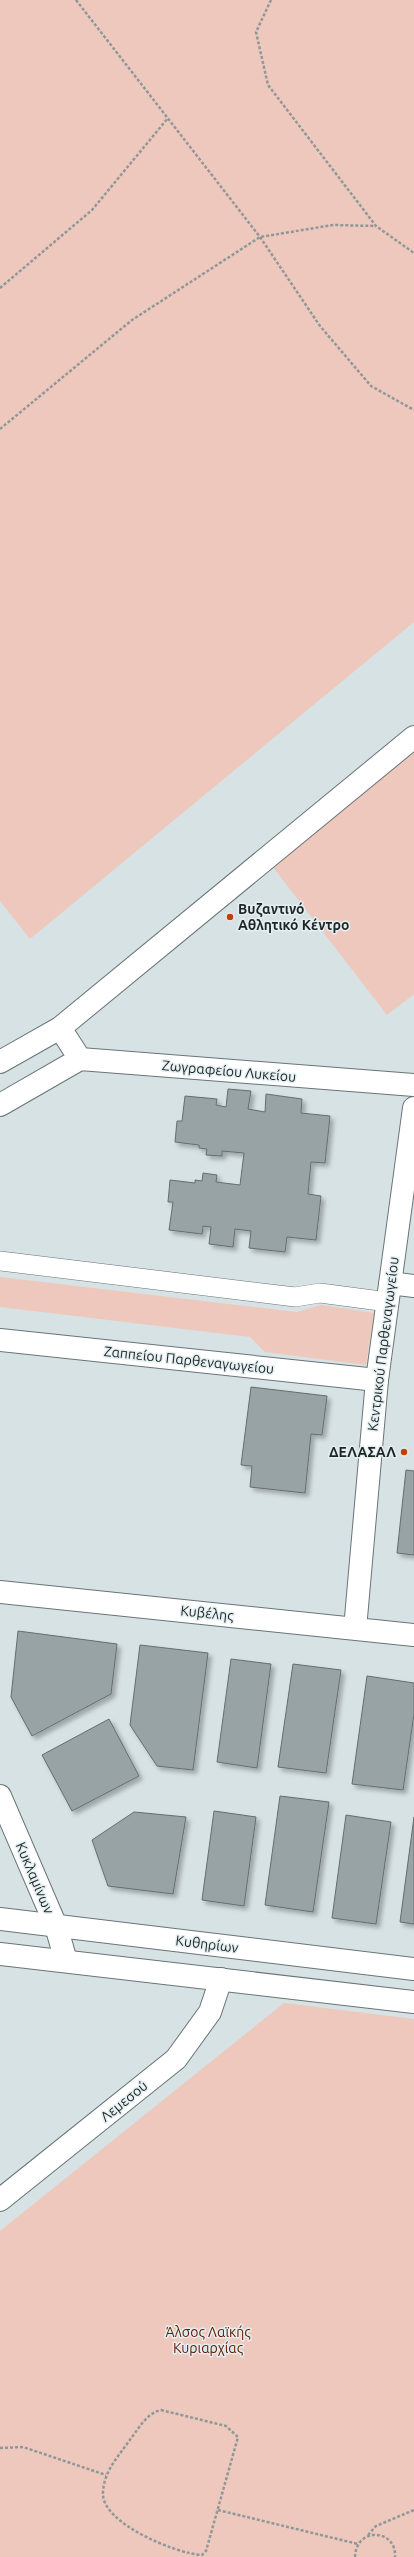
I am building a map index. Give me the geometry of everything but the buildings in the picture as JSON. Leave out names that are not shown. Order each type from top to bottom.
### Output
[{"type":"street","points":[[0,1062],[60,1028],[414,737]]},
{"type":"street","points":[[0,1105],[80,1059],[60,1028]]},
{"type":"street","name":"Ζωγραφείου Λυκείου","points":[[80,1059],[414,1085]]},
{"type":"street","name":"Κεντρικού Παρθεναγωγείου","points":[[355,1629],[377,1380],[414,1108]]},
{"type":"street","points":[[389,1292],[414,1286]]},
{"type":"street","name":"Ζαππείου Παρθεναγωγείου","points":[[0,1340],[377,1380]]},
{"type":"street","name":"Κυβέλης","points":[[0,1592],[414,1635]]},
{"type":"street","name":"Κυκλαμίνων","points":[[0,1796],[56,1926],[66,1961]]},
{"type":"street","name":"Κυθηρίων","points":[[0,1919],[414,1969]]},
{"type":"street","points":[[0,1954],[414,2002]]},
{"type":"street","name":"Λεμεσού","points":[[0,2200],[176,2059],[210,2012],[221,1979]]},
{"type":"lane","points":[[0,1261],[295,1297],[320,1293],[389,1292]]},
{"type":"path","points":[[76,0],[260,237],[320,326],[371,386],[414,410]]},
{"type":"path","points":[[271,0],[256,32],[268,85],[376,226],[414,253]]},
{"type":"path","points":[[0,288],[92,210],[168,118]]},
{"type":"path","points":[[0,429],[132,320],[260,237],[333,225],[376,226]]},
{"type":"path","points":[[170,2410],[226,2426],[238,2437],[206,2552],[202,2555],[152,2541],[110,2511],[104,2503],[102,2492],[106,2475],[113,2462],[154,2411],[170,2410]]},
{"type":"path","points":[[0,2448],[23,2446],[106,2475]]},
{"type":"path","points":[[218,2510],[358,2544]]},
{"type":"path","points":[[355,2557],[355,2548],[376,2526],[414,2510]]},
{"type":"path","points":[[366,2537],[372,2534],[383,2536],[392,2542],[395,2557]]},
{"type":"green space","points":[[0,0],[414,0],[414,622],[30,939],[0,901]]},
{"type":"green space","points":[[414,742],[414,994],[387,1015],[266,858]]},
{"type":"green space","points":[[0,1277],[297,1312],[321,1305],[374,1313],[366,1365],[265,1352],[250,1337],[0,1307]]},
{"type":"green space","name":"Άλσος Λαϊκής Κυριαρχίας","points":[[284,2003],[414,2019],[414,2557],[0,2557],[0,2231]]},
{"type":"place","name":"Βυζαντινό Αθλητικό Κέντρο","points":[[230,917]]},
{"type":"place","name":"ΔΕΛΑΣΑΛ","points":[[404,1452]]}]
